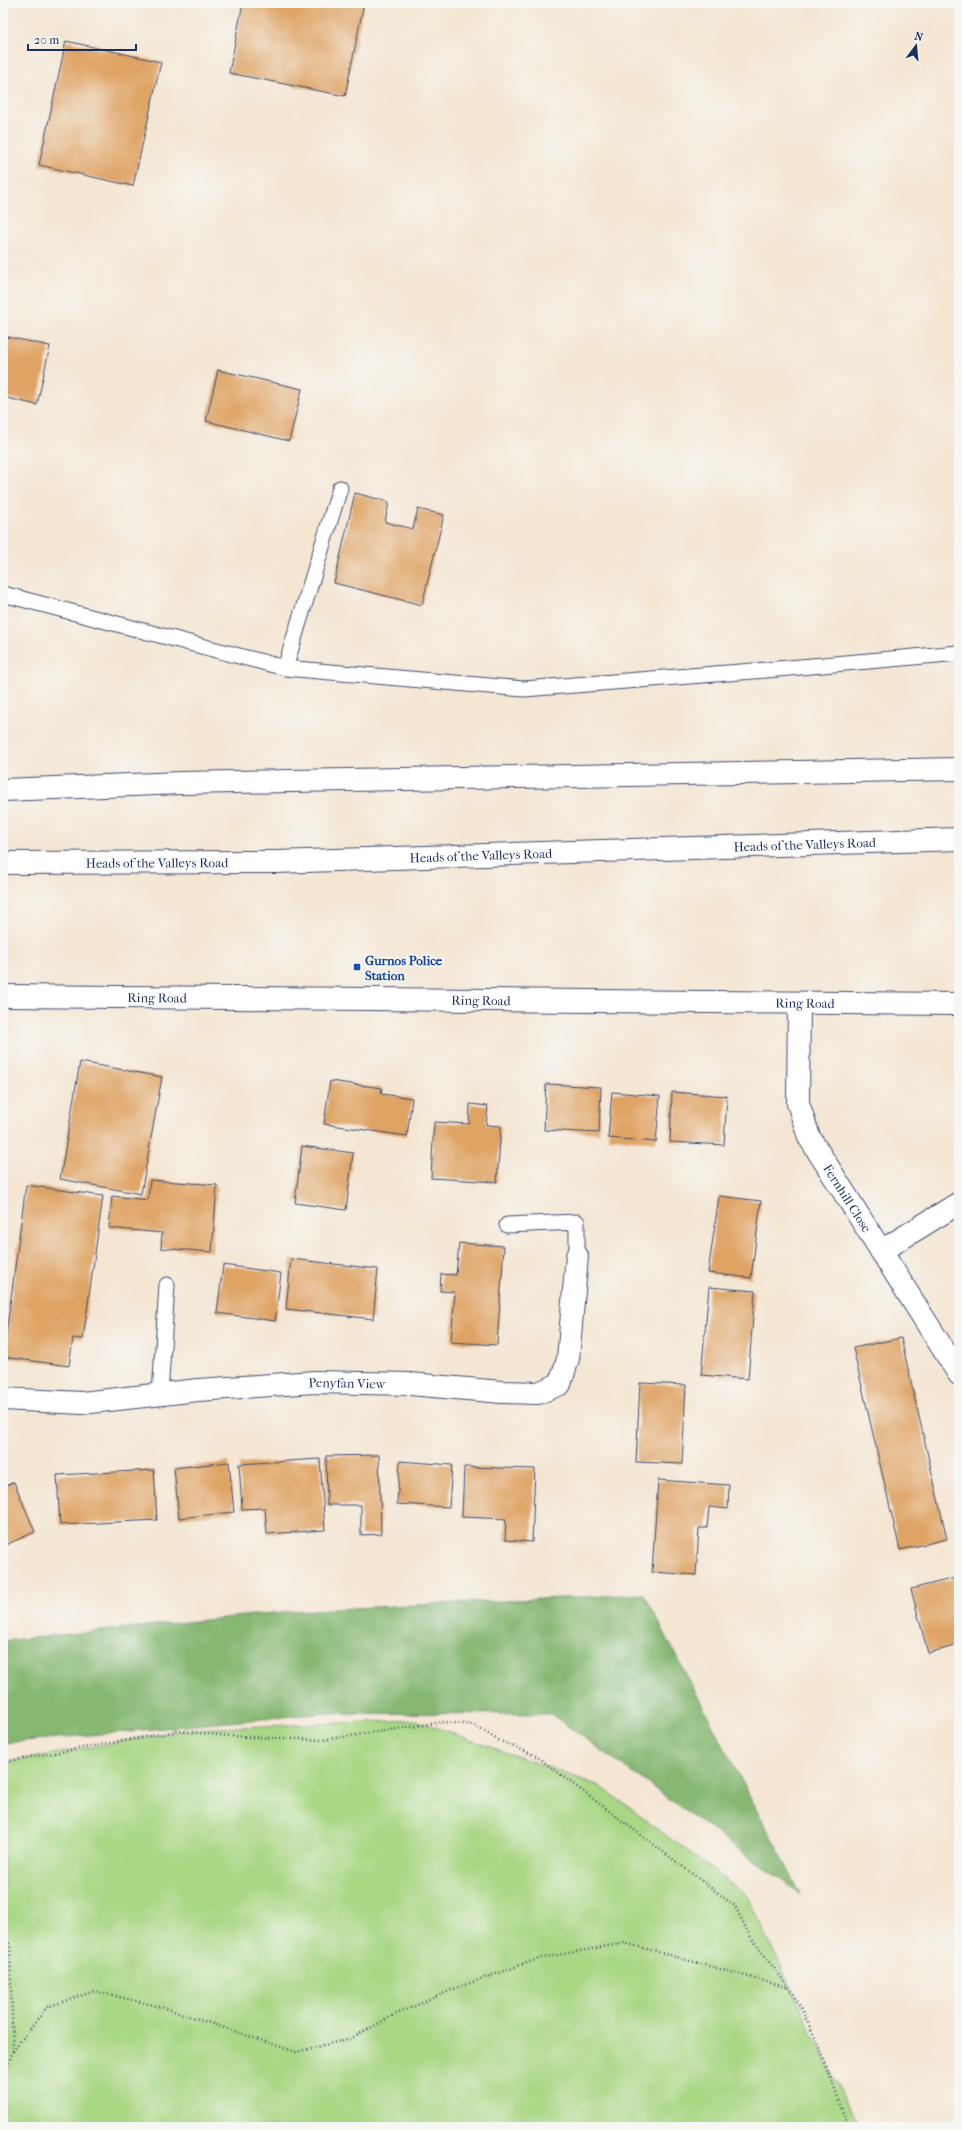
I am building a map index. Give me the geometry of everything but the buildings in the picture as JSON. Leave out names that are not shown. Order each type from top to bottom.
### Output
[{"type":"main road","points":[[3,790],[189,783],[959,769]]},
{"type":"main road","name":"Heads of the Valleys Road","points":[[3,864],[284,862],[959,839]]},
{"type":"main road","name":"Ring Road","points":[[3,996],[959,1004]]},
{"type":"main road","name":"Fernhill Close","points":[[799,1003],[798,1104],[809,1137],[959,1374]]},
{"type":"main road","points":[[881,1251],[959,1203]]},
{"type":"main road","name":"Penyfan View","points":[[3,1399],[82,1403],[160,1394],[315,1382],[410,1384],[502,1392],[538,1393],[560,1384],[568,1359],[577,1256]]},
{"type":"lane","points":[[285,668],[340,488]]},
{"type":"lane","points":[[3,594],[285,668],[524,689],[959,653]]},
{"type":"lane","points":[[507,1225],[577,1222],[577,1256]]},
{"type":"lane","points":[[160,1394],[167,1285]]},
{"type":"path","points":[[3,1762],[178,1731],[255,1738],[322,1740],[444,1722],[474,1725],[496,1739],[536,1756],[735,1906],[750,1936],[795,1996],[820,2048],[848,2127]]},
{"type":"path","points":[[3,1928],[10,1946],[13,2051]]},
{"type":"path","points":[[3,2078],[13,2051],[47,2007],[95,1991],[165,2008],[296,2052],[352,2038],[392,2016],[456,1988],[541,1958],[625,1943],[789,1988]]},
{"type":"green space","points":[[644,1594],[801,1894],[551,1714],[325,1713],[3,1743],[3,1641],[292,1611]]},
{"type":"green space","points":[[415,1720],[600,1786],[747,1896],[845,2100],[860,2127],[3,2127],[3,1763],[191,1729]]},
{"type":"place","name":"Gurnos Police Station","points":[[357,967]]}]
